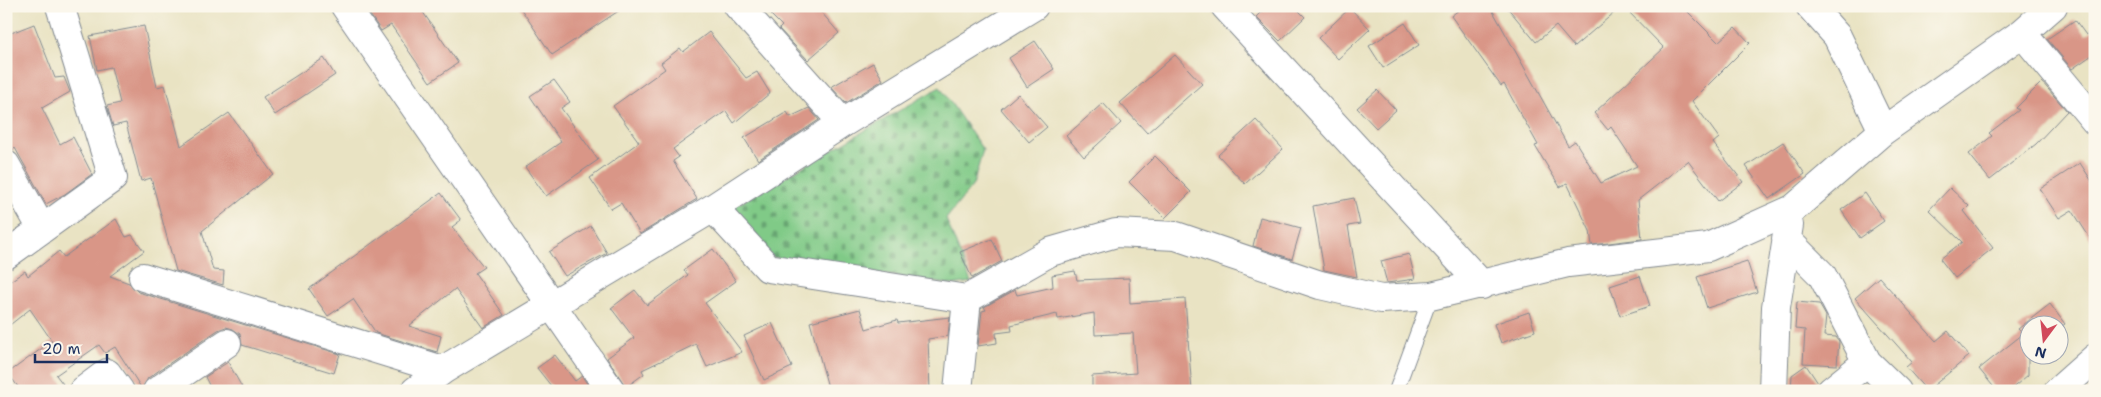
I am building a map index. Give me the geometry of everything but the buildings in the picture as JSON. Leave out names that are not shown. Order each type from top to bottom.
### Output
[{"type":"street","points":[[6,255],[113,178],[60,6]]},
{"type":"street","points":[[344,6],[612,391]]},
{"type":"street","points":[[738,6],[843,124]]},
{"type":"street","points":[[415,391],[442,370],[713,208],[843,124],[1034,6]]},
{"type":"street","points":[[1225,6],[1482,285]]},
{"type":"street","points":[[1810,6],[1837,36],[1883,131]]},
{"type":"street","points":[[713,208],[768,268],[967,300],[1050,252],[1116,233],[1176,236],[1320,285],[1380,299],[1431,296],[1568,263],[1708,247],[1793,209],[1883,131],[2022,34],[2053,6]]},
{"type":"street","points":[[2022,34],[2095,121]]},
{"type":"street","points":[[6,165],[42,229]]},
{"type":"street","points":[[1773,391],[1776,307],[1786,239],[1793,209]]},
{"type":"street","points":[[1786,239],[1822,276],[1867,362],[1897,391]]},
{"type":"street","points":[[143,277],[442,370]]},
{"type":"street","points":[[958,391],[967,300]]},
{"type":"street","points":[[157,391],[227,343]]},
{"type":"street","points":[[2058,391],[2095,358]]},
{"type":"street","points":[[1831,391],[1867,362]]},
{"type":"street","points":[[83,391],[107,373],[120,391]]},
{"type":"lane","points":[[1396,391],[1431,296]]},
{"type":"green space","points":[[940,87],[983,150],[973,185],[946,219],[971,282],[953,285],[772,257],[728,210]]}]
